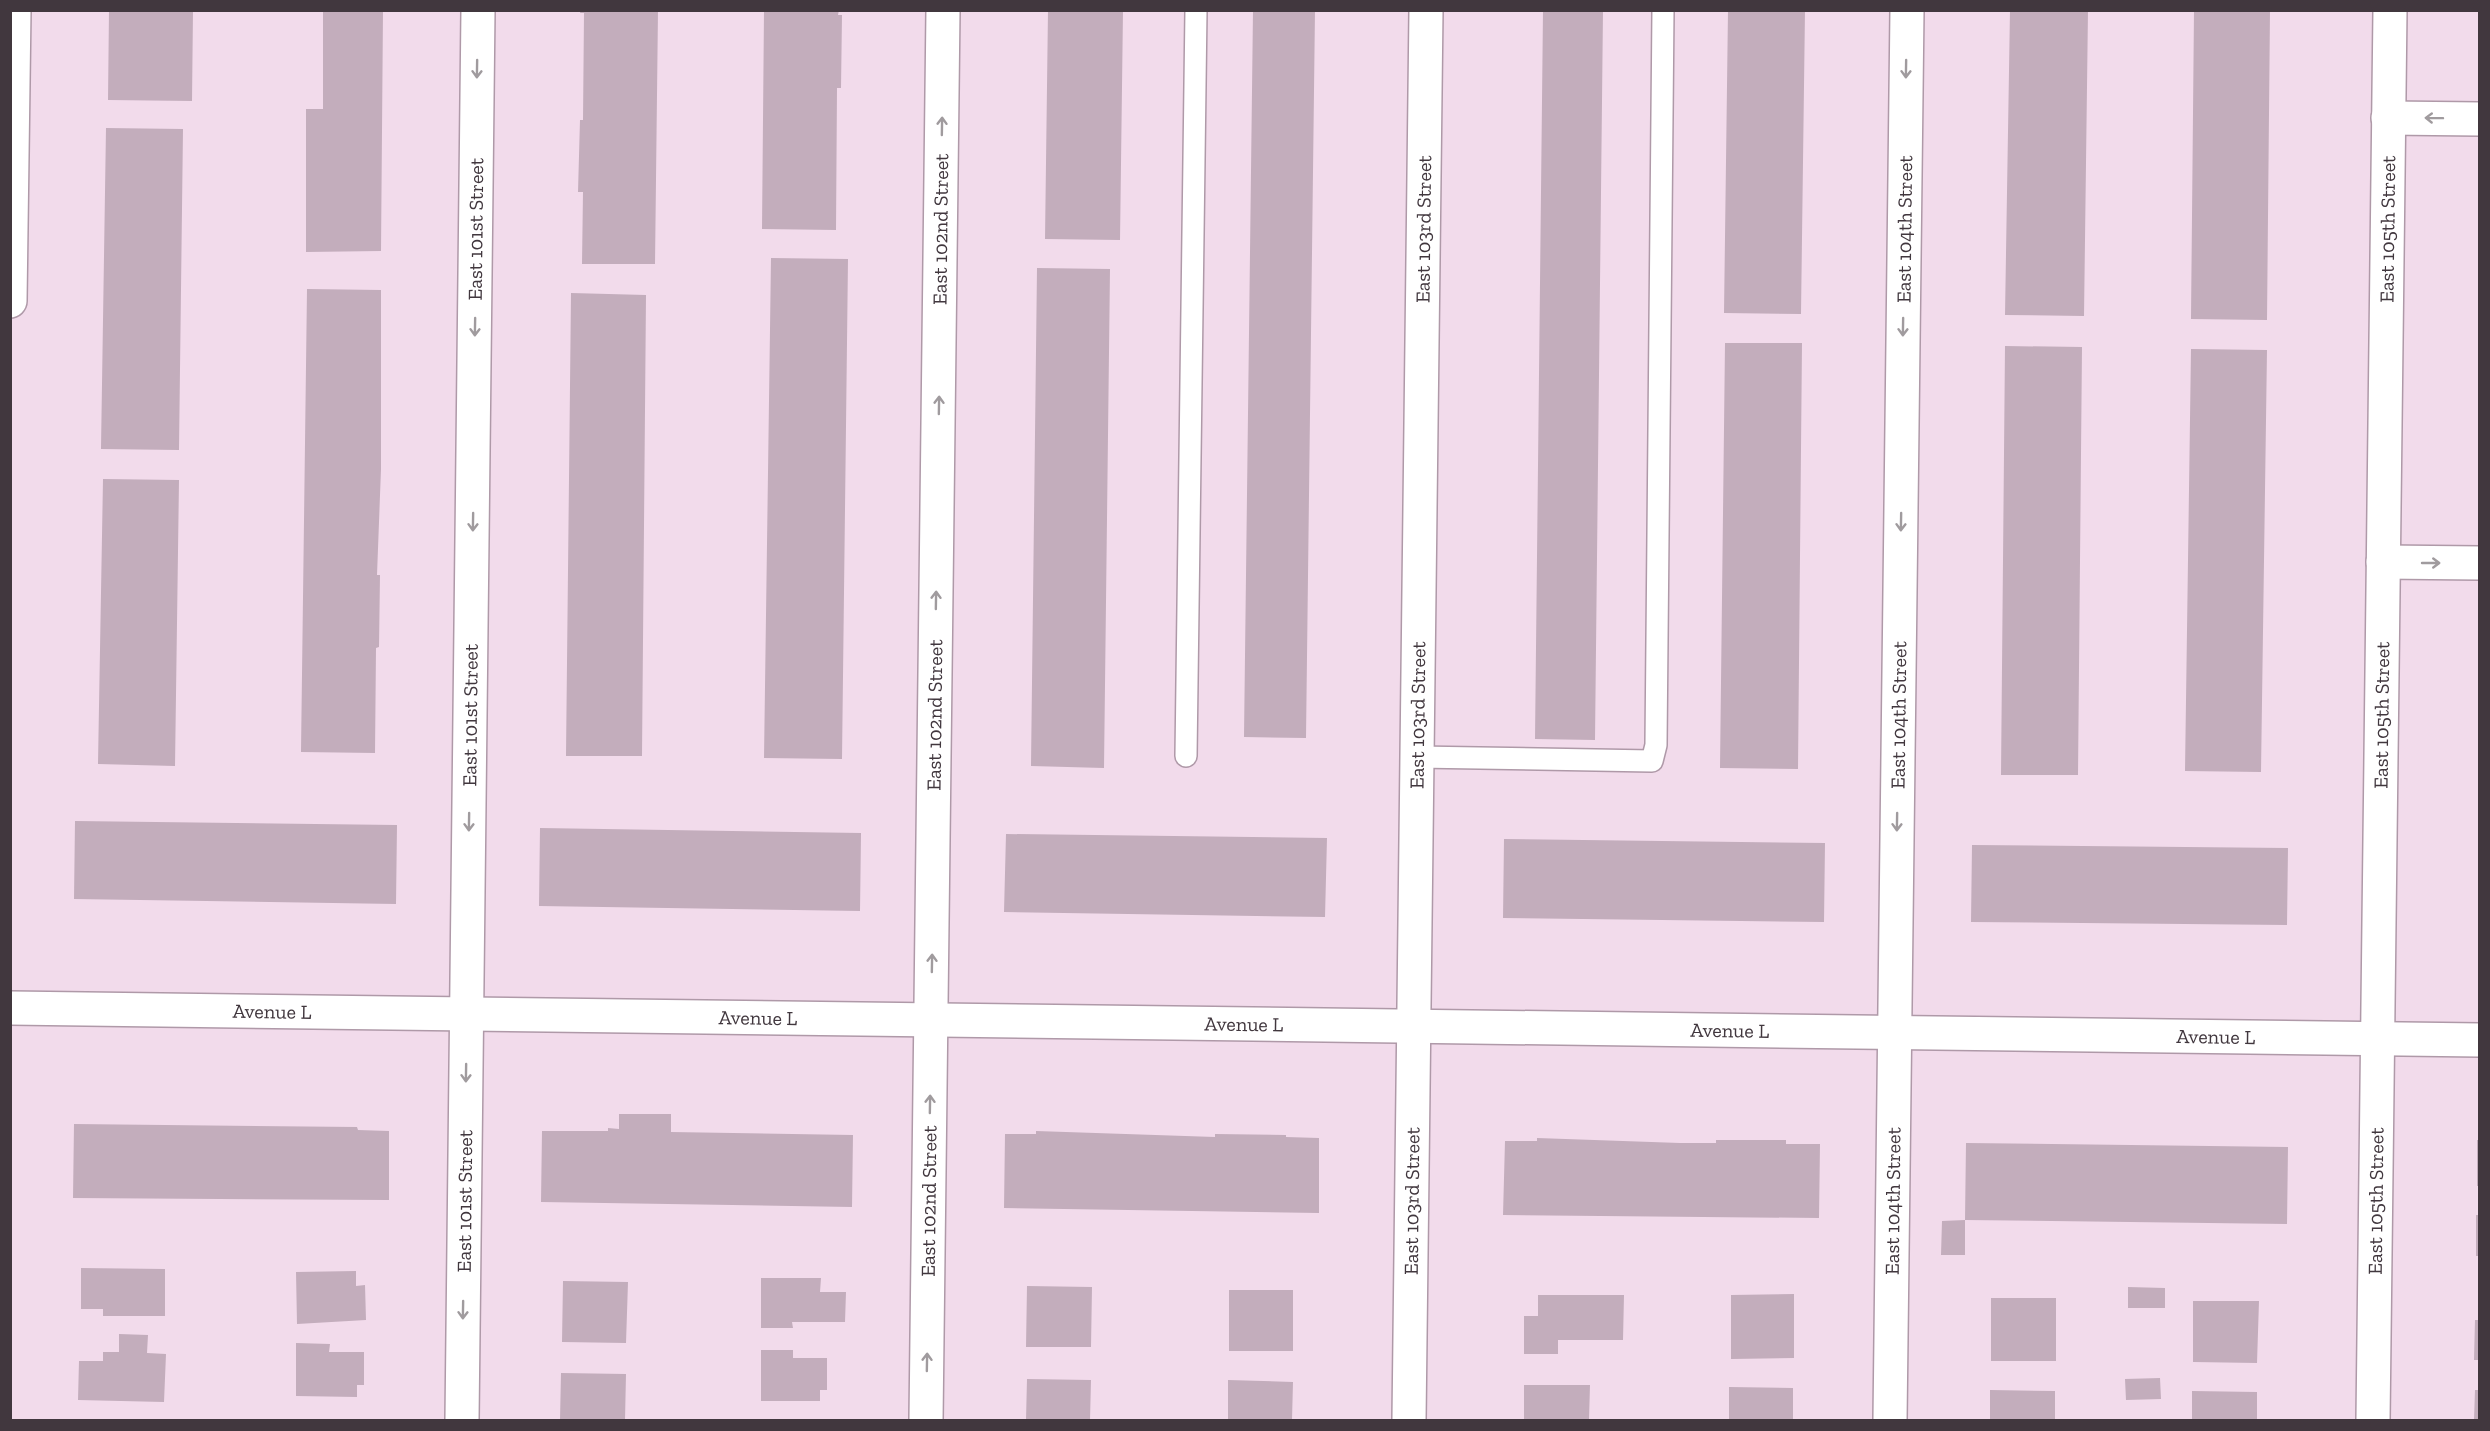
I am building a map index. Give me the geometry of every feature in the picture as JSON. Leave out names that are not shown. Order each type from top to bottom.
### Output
[{"type":"street","points":[[10,301],[14,10]]},
{"type":"street","name":"East 101st Street","points":[[462,1420],[478,10]]},
{"type":"street","name":"East 102nd Street","points":[[926,1420],[943,10]]},
{"type":"street","name":"East 103rd Street","points":[[1409,1420],[1425,10]]},
{"type":"street","name":"East 104th Street","points":[[1890,1420],[1907,10]]},
{"type":"street","name":"East 105th Street","points":[[2373,1420],[2390,10]]},
{"type":"street","points":[[2388,118],[2480,119]]},
{"type":"street","points":[[2383,562],[2480,563]]},
{"type":"street","name":"Avenue L","points":[[10,1008],[1414,1028],[2480,1040]]},
{"type":"lane","points":[[1186,756],[1196,10]]},
{"type":"lane","points":[[1417,757],[1652,761],[1656,745],[1663,10]]},
{"type":"building","points":[[109,10],[193,10],[192,101],[108,100]]},
{"type":"building","points":[[323,10],[383,10],[381,251],[306,252],[306,109],[323,109]]},
{"type":"building","points":[[581,10],[658,10],[655,264],[582,264],[583,192],[578,192],[580,120],[583,120],[584,13],[580,13]]},
{"type":"building","points":[[764,10],[839,10],[838,15],[842,15],[841,88],[837,88],[836,230],[762,229]]},
{"type":"building","points":[[1048,10],[1123,10],[1120,240],[1045,239]]},
{"type":"building","points":[[1253,10],[1315,10],[1306,738],[1244,737]]},
{"type":"building","points":[[1543,10],[1603,10],[1595,740],[1535,739]]},
{"type":"building","points":[[1728,10],[1805,10],[1801,314],[1724,313]]},
{"type":"building","points":[[2010,10],[2088,10],[2084,316],[2005,315]]},
{"type":"building","points":[[2194,10],[2270,10],[2267,320],[2191,319]]},
{"type":"building","points":[[106,128],[183,129],[179,450],[101,449]]},
{"type":"building","points":[[771,258],[848,259],[842,759],[764,758]]},
{"type":"building","points":[[1037,268],[1110,269],[1104,768],[1031,766]]},
{"type":"building","points":[[307,289],[381,290],[381,469],[377,575],[380,575],[379,647],[376,648],[375,753],[301,752]]},
{"type":"building","points":[[571,293],[646,295],[642,756],[566,756]]},
{"type":"building","points":[[1725,343],[1802,343],[1798,769],[1720,768]]},
{"type":"building","points":[[2005,346],[2082,347],[2078,775],[2001,775]]},
{"type":"building","points":[[2191,349],[2267,350],[2261,772],[2185,771]]},
{"type":"building","points":[[103,479],[179,480],[175,766],[98,764]]},
{"type":"building","points":[[75,821],[397,825],[396,904],[74,899]]},
{"type":"building","points":[[540,828],[861,833],[860,911],[539,906]]},
{"type":"building","points":[[1006,834],[1327,838],[1325,917],[1004,912]]},
{"type":"building","points":[[1504,839],[1825,843],[1824,922],[1503,918]]},
{"type":"building","points":[[1972,845],[2288,848],[2287,925],[1971,922]]},
{"type":"building","points":[[619,1114],[671,1114],[671,1132],[853,1135],[852,1207],[541,1202],[542,1131],[619,1129]]},
{"type":"building","points":[[74,1124],[357,1127],[358,1130],[389,1131],[389,1200],[73,1198]]},
{"type":"building","points":[[1036,1131],[1215,1137],[1215,1134],[1286,1135],[1286,1137],[1319,1138],[1319,1213],[1004,1208],[1005,1134],[1036,1134]]},
{"type":"building","points":[[1537,1138],[1680,1143],[1716,1143],[1716,1140],[1786,1140],[1786,1144],[1820,1144],[1819,1218],[1503,1215],[1505,1141],[1537,1141]]},
{"type":"building","points":[[2477,1140],[2480,1140],[2480,1186],[2477,1186]]},
{"type":"building","points":[[1966,1143],[2288,1147],[2287,1224],[1965,1220]]},
{"type":"building","points":[[2476,1215],[2480,1215],[2480,1256],[2476,1256]]},
{"type":"building","points":[[1965,1220],[1965,1255],[1941,1255],[1942,1221]]},
{"type":"building","points":[[81,1268],[165,1269],[165,1316],[103,1316],[103,1309],[81,1309]]},
{"type":"building","points":[[356,1271],[356,1286],[365,1285],[366,1320],[297,1324],[296,1272]]},
{"type":"building","points":[[761,1278],[821,1278],[820,1292],[846,1292],[845,1322],[792,1322],[793,1328],[761,1328]]},
{"type":"building","points":[[563,1281],[628,1282],[626,1343],[562,1342]]},
{"type":"building","points":[[1027,1286],[1092,1287],[1091,1347],[1026,1347]]},
{"type":"building","points":[[2128,1287],[2165,1288],[2165,1308],[2128,1308]]},
{"type":"building","points":[[1229,1290],[1293,1290],[1293,1351],[1229,1351]]},
{"type":"building","points":[[1794,1294],[1794,1358],[1731,1359],[1731,1295]]},
{"type":"building","points":[[1538,1295],[1624,1295],[1623,1340],[1558,1340],[1558,1354],[1524,1354],[1524,1316],[1538,1316]]},
{"type":"building","points":[[1991,1298],[2056,1298],[2056,1361],[1991,1361]]},
{"type":"building","points":[[2193,1301],[2259,1301],[2257,1363],[2193,1362]]},
{"type":"building","points":[[2475,1320],[2480,1320],[2480,1360],[2474,1360]]},
{"type":"building","points":[[119,1334],[148,1335],[147,1353],[166,1354],[164,1402],[78,1400],[79,1361],[103,1361],[103,1352],[119,1352]]},
{"type":"building","points":[[296,1343],[330,1344],[329,1352],[364,1352],[364,1385],[357,1385],[357,1397],[296,1396]]},
{"type":"building","points":[[761,1350],[793,1350],[793,1358],[827,1358],[827,1390],[820,1390],[820,1401],[761,1401]]},
{"type":"building","points":[[561,1373],[626,1374],[625,1420],[560,1420]]},
{"type":"building","points":[[2160,1378],[2161,1399],[2126,1400],[2125,1379]]},
{"type":"building","points":[[1027,1379],[1091,1380],[1090,1420],[1026,1420]]},
{"type":"building","points":[[1228,1380],[1293,1382],[1292,1420],[1228,1420]]},
{"type":"building","points":[[1524,1385],[1590,1385],[1589,1420],[1524,1420]]},
{"type":"building","points":[[1729,1387],[1793,1388],[1793,1420],[1729,1420]]},
{"type":"building","points":[[1990,1390],[2055,1391],[2055,1420],[1990,1420]]},
{"type":"building","points":[[2475,1390],[2480,1390],[2480,1420],[2474,1420]]},
{"type":"building","points":[[2192,1391],[2257,1392],[2257,1420],[2192,1420]]}]
